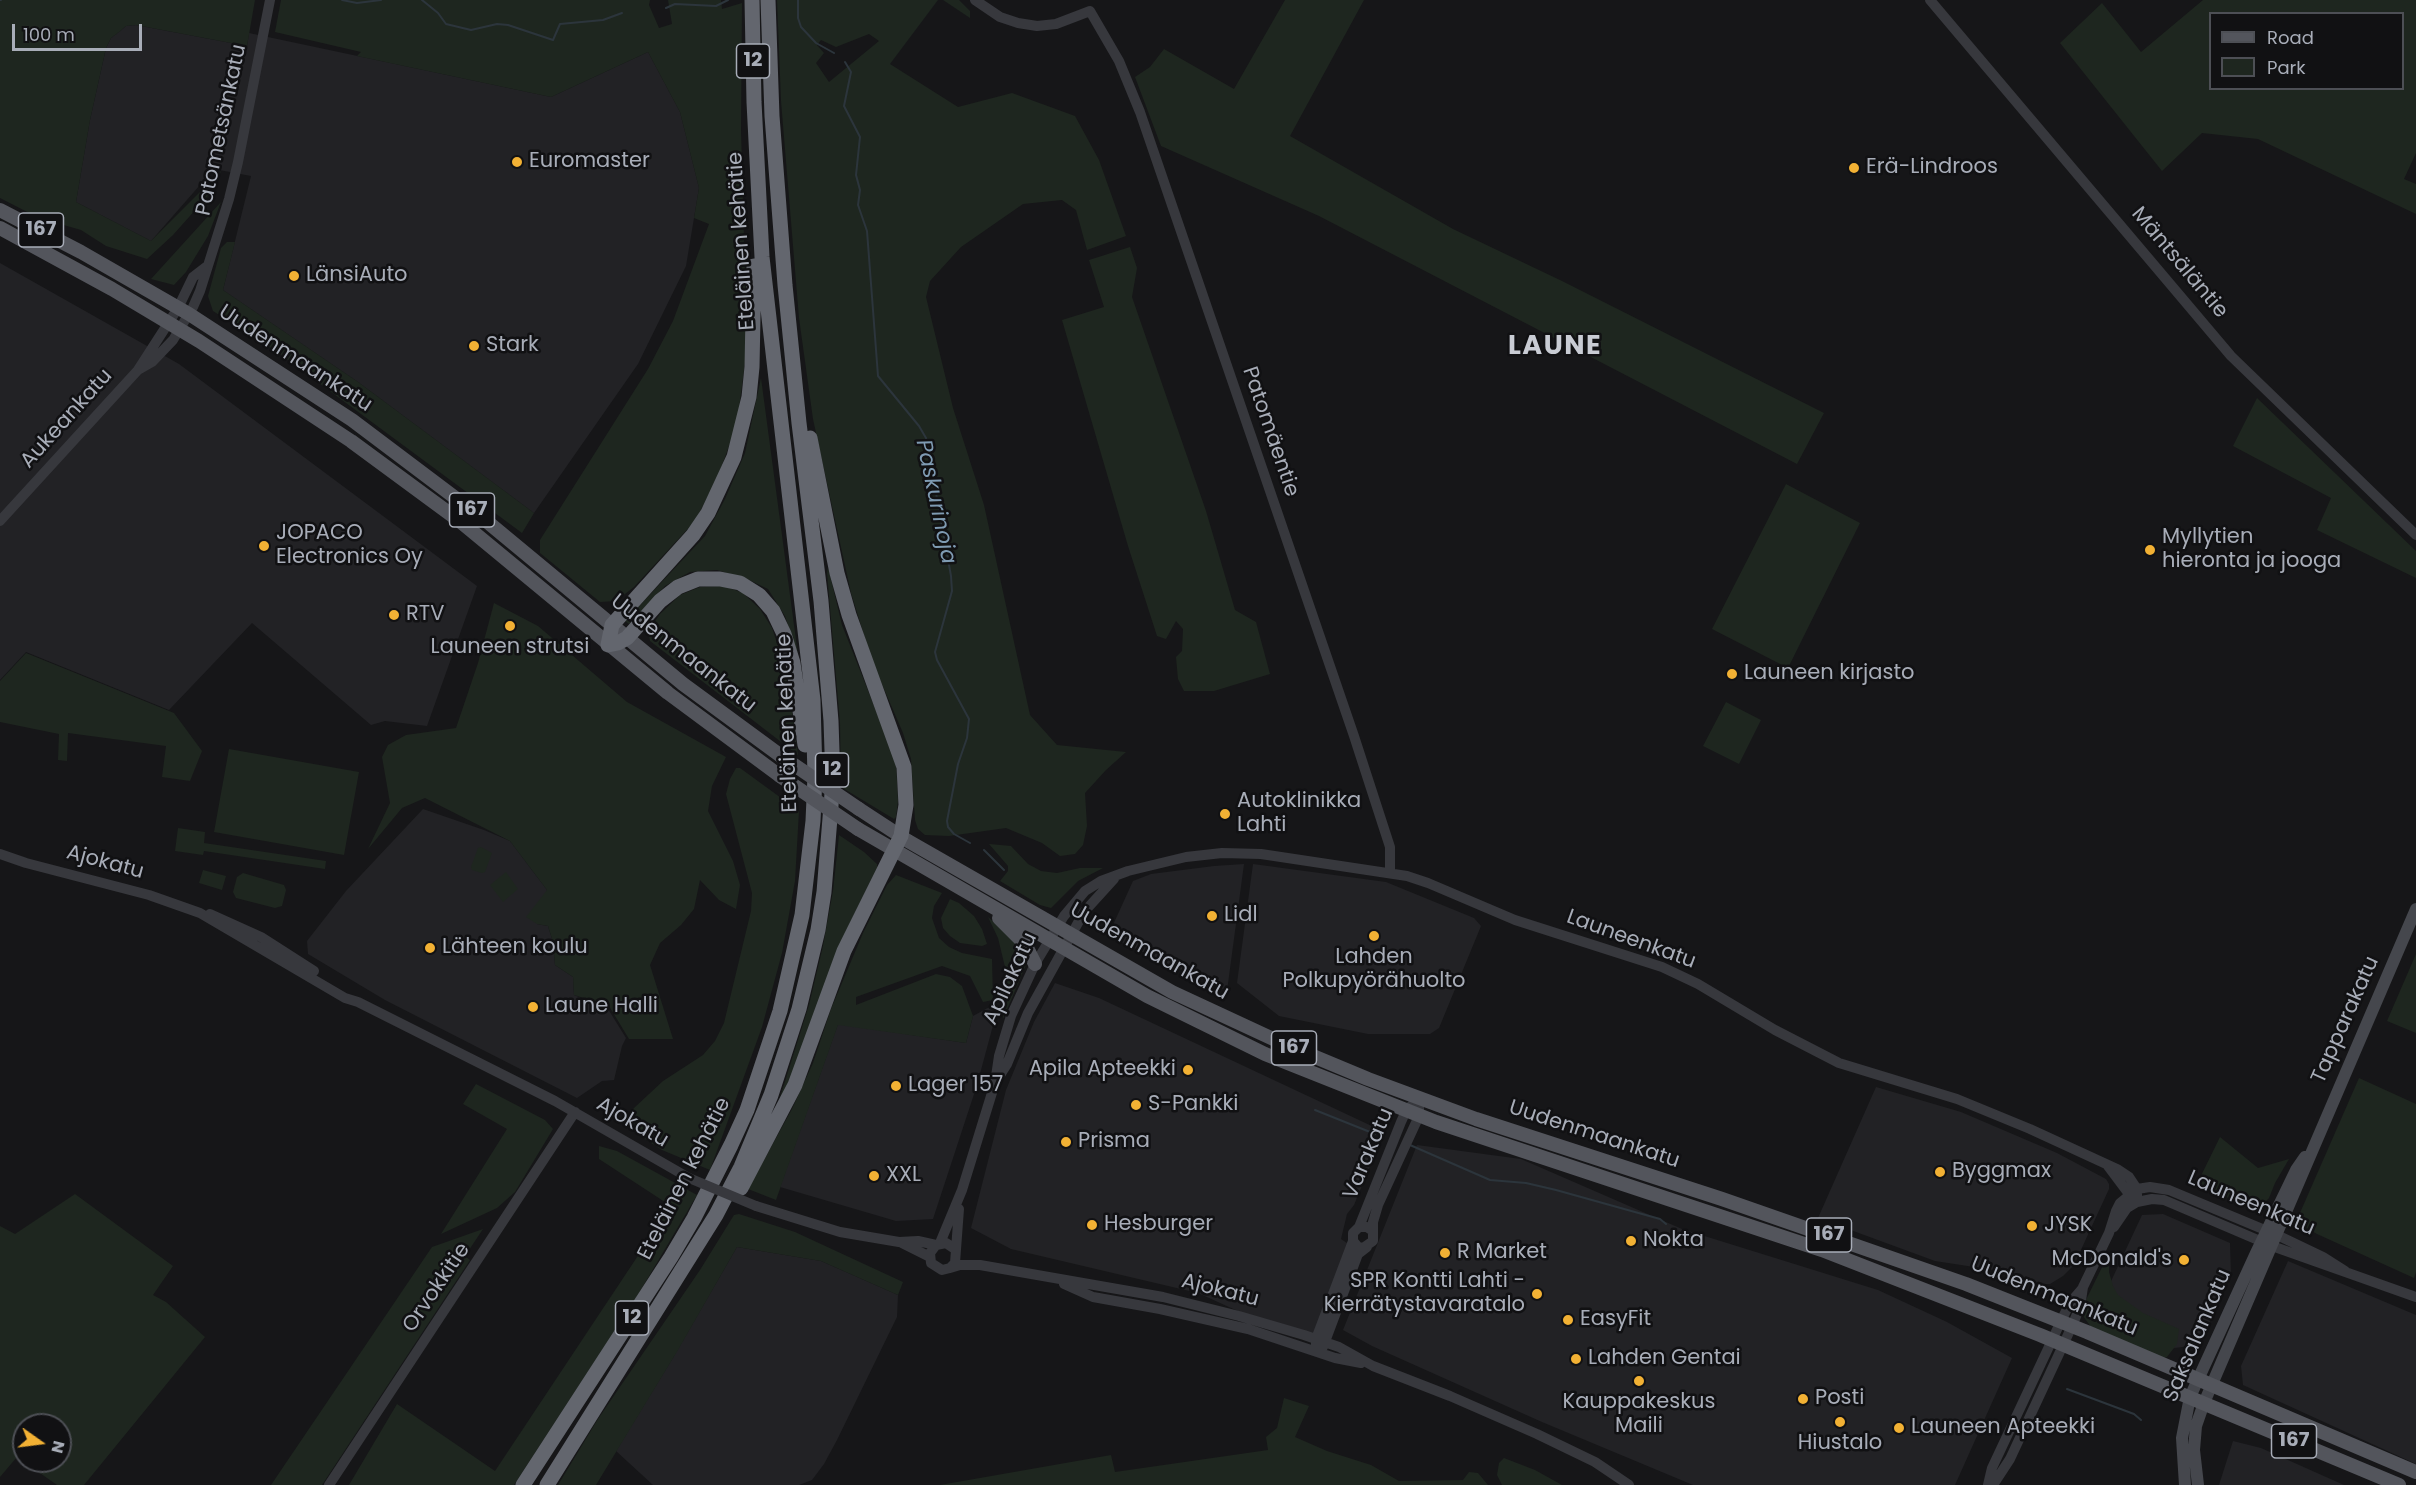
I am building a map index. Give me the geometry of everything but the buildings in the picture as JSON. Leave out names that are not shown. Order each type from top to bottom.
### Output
[{"type":"highway","name":"Eteläinen kehätie","points":[[523,1485],[671,1257],[694,1218],[731,1145],[747,1110],[780,1011],[802,915],[813,821],[815,776],[813,700],[768,317],[754,117],[752,0]]},
{"type":"highway","name":"Eteläinen kehätie","points":[[547,1485],[720,1207],[758,1127],[799,1009],[818,930],[824,892],[833,781],[831,721],[821,601],[784,285],[772,116],[768,0]]},
{"type":"highway","points":[[614,1378],[719,1225],[772,1131],[807,1057],[844,951],[901,836],[906,805],[904,767],[899,747],[860,647],[843,594],[825,516],[807,421],[772,116]]},
{"type":"highway","points":[[754,117],[753,332],[749,397],[743,426],[734,457],[708,513],[693,535],[612,626],[608,645],[627,638],[660,601],[678,586],[698,579],[720,579],[740,583],[759,595],[773,611],[784,633],[793,663],[804,727],[808,818],[802,915]]},
{"type":"main road","name":"Uudenmaankatu","points":[[0,210],[81,252],[184,311],[309,392],[406,459],[523,551],[683,684],[858,809],[1172,992],[1239,1024],[1419,1098],[1814,1230],[1966,1284],[2067,1323],[2416,1472]]},
{"type":"main road","name":"Uudenmaankatu","points":[[0,228],[225,357],[388,468],[469,529],[676,699],[780,776],[858,829],[1064,949],[1201,1024],[1410,1119],[1788,1238],[2058,1342],[2399,1485]]},
{"type":"main road","points":[[978,898],[1025,944],[1035,964]]},
{"type":"main road","name":"Tapparakatu","points":[[2270,1238],[2296,1170],[2313,1146],[2416,909]]},
{"type":"main road","name":"Saksalankatu","points":[[2185,1485],[2182,1438],[2190,1397],[2270,1238]]},
{"type":"main road","name":"Saksalankatu","points":[[2198,1485],[2196,1426],[2270,1238]]},
{"type":"street","name":"Patometsänkatu","points":[[174,326],[200,291],[220,230],[238,162],[270,0]]},
{"type":"street","name":"Patomäentie","points":[[975,0],[1000,17],[1037,26],[1056,24],[1089,11],[1119,61],[1140,112],[1358,747],[1390,847],[1390,873]]},
{"type":"street","name":"Mäntsäläntie","points":[[1930,0],[2231,356],[2416,535]]},
{"type":"street","name":"Aukeankatu","points":[[0,521],[138,370],[152,362],[173,340],[174,326]]},
{"type":"street","name":"Launeenkatu","points":[[1057,926],[1085,891],[1101,881],[1138,868],[1186,856],[1222,853],[1261,854],[1390,873],[1428,883],[1515,920],[1662,967],[1698,984],[1775,1030],[1839,1063],[1958,1100],[2030,1129],[2117,1169],[2129,1177],[2134,1195],[2150,1187],[2169,1190],[2321,1265],[2345,1271],[2416,1297]]},
{"type":"street","name":"Ajokatu","points":[[0,854],[149,895],[200,913],[213,914],[261,937],[354,995],[358,1002],[575,1112],[689,1178],[756,1206],[840,1232],[899,1242],[918,1241],[938,1244]]},
{"type":"street","name":"Launeenkatu","points":[[1072,935],[1084,912],[1116,876]]},
{"type":"street","name":"Apilakatu","points":[[938,1244],[962,1191],[995,1083],[999,1056],[1011,1016],[1035,964],[1057,926]]},
{"type":"street","name":"Apilakatu","points":[[995,1083],[1007,1064],[1044,981],[1072,935]]},
{"type":"street","name":"Varakatu","points":[[1359,1227],[1388,1157],[1410,1119],[1419,1098]]},
{"type":"street","name":"Orvokkitie","points":[[329,1485],[575,1112]]},
{"type":"street","name":"Varakatu","points":[[1373,1231],[1378,1205],[1399,1161],[1410,1119]]},
{"type":"street","name":"Apilakatu","points":[[956,1252],[962,1191]]},
{"type":"street","points":[[1988,1485],[1992,1468],[2067,1323],[2080,1307],[2083,1287],[2109,1233],[2134,1195]]},
{"type":"street","points":[[1359,1227],[1367,1227],[1373,1231],[1373,1241],[1358,1254],[1320,1346],[1353,1241],[1353,1233],[1359,1227]]},
{"type":"street","points":[[1353,1241],[1358,1247],[1367,1247]]},
{"type":"street","name":"Ajokatu","points":[[899,1242],[930,1257]]},
{"type":"street","points":[[946,1243],[956,1252],[955,1263],[950,1268],[942,1270],[931,1263],[931,1250],[938,1244],[946,1243]]},
{"type":"street","name":"Ajokatu","points":[[956,1252],[980,1265]]},
{"type":"street","name":"Ajokatu","points":[[950,1268],[960,1265],[980,1265],[1051,1278],[1093,1297],[1201,1318],[1320,1346],[1335,1358],[1373,1366],[1537,1434],[1595,1462],[1629,1485]]},
{"type":"street","points":[[1993,1485],[2010,1459],[2058,1342]]},
{"type":"shaded area","points":[[136,25],[247,46],[249,33],[551,97],[648,52],[680,112],[699,188],[686,266],[638,364],[534,513],[358,382],[223,290],[251,176],[214,169],[151,241],[76,202],[90,120],[106,48],[111,38],[126,26]]},
{"type":"shaded area","points":[[0,263],[179,364],[477,586],[427,726],[385,721],[371,725],[252,623],[169,710],[26,652],[0,680]]},
{"type":"shaded area","name":"Lähteen koulu","points":[[423,809],[510,841],[547,890],[537,924],[548,926],[553,942],[555,965],[573,977],[574,995],[608,1009],[626,1038],[614,1080],[602,1081],[577,1098],[385,1000],[308,954],[307,941],[346,891]]},
{"type":"shaded area","points":[[1244,864],[1227,991],[1108,936],[1133,881],[1151,874]]},
{"type":"shaded area","points":[[1253,864],[1386,882],[1474,918],[1481,926],[1439,1028],[1430,1034],[1368,1034],[1279,1016],[1237,983]]},
{"type":"shaded area","points":[[1055,983],[1099,998],[1376,1128],[1371,1164],[1354,1205],[1347,1214],[1341,1239],[1350,1245],[1314,1336],[1240,1312],[1198,1293],[1011,1249],[971,1228],[1006,1090],[1034,1022]]},
{"type":"shaded area","points":[[995,1004],[995,1018],[977,1085],[933,1219],[896,1221],[780,1187],[838,1024],[966,1043],[973,1016]]},
{"type":"shaded area","points":[[1876,1087],[1961,1112],[2057,1153],[2106,1179],[2109,1189],[2074,1265],[2050,1284],[2039,1284],[2000,1271],[1935,1261],[1818,1218]]},
{"type":"shaded area","points":[[1417,1145],[1521,1159],[1682,1229],[1878,1290],[1947,1322],[2012,1358],[1955,1485],[1693,1485],[1542,1422],[1372,1346],[1343,1330]]},
{"type":"shaded area","points":[[2163,1214],[2230,1243],[2231,1276],[2199,1345],[2166,1349],[2098,1309],[2142,1215]]},
{"type":"shaded area","points":[[737,1247],[821,1261],[898,1295],[897,1317],[837,1440],[812,1480],[799,1485],[653,1485],[616,1451]]},
{"type":"shaded area","points":[[2288,1261],[2416,1315],[2416,1464],[2243,1385],[2241,1366]]},
{"type":"shaded area","points":[[2233,1441],[2261,1448],[2344,1485],[2219,1485]]},
{"type":"green space","points":[[0,0],[255,0],[247,46],[136,25],[126,26],[111,38],[106,48],[90,120],[76,202],[151,241],[221,171],[214,189],[173,235],[147,259],[106,246],[81,230],[39,218],[0,198]]},
{"type":"green space","points":[[281,0],[650,0],[649,5],[659,28],[672,24],[668,0],[721,0],[722,9],[742,3],[741,130],[747,347],[737,424],[717,479],[695,521],[634,587],[616,601],[600,602],[540,553],[540,540],[648,369],[673,321],[709,224],[694,218],[699,188],[680,112],[648,52],[551,97],[357,56],[361,52],[275,32]]},
{"type":"green space","points":[[777,0],[938,0],[890,64],[958,107],[1012,93],[1075,116],[1099,160],[1126,236],[1087,250],[1076,210],[1062,200],[1023,204],[961,247],[930,281],[926,297],[953,408],[984,505],[1030,715],[1057,745],[1126,752],[1085,793],[1087,826],[1083,845],[1075,854],[1060,856],[1042,843],[1006,828],[949,836],[925,835],[918,829],[915,820],[911,759],[903,733],[872,661],[851,593],[813,419],[799,318],[781,101]],"holes":[[[869,34],[879,41],[829,82],[816,63],[824,53],[817,45],[821,40],[836,47]]]},
{"type":"green space","points":[[943,0],[959,0],[970,11],[970,18]]},
{"type":"green space","points":[[1285,0],[1364,0],[1290,136],[1453,229],[1562,281],[1824,413],[1797,464],[1319,216],[1161,146],[1135,77],[1150,67],[1164,49],[1234,89]]},
{"type":"green space","points":[[2203,0],[2416,0],[2416,153],[2404,179],[2416,184],[2416,214],[2258,139],[2202,133],[2162,171],[2060,43],[2102,3],[2141,52]]},
{"type":"green space","points":[[221,202],[208,236],[186,272],[174,285],[151,279]]},
{"type":"green space","points":[[227,242],[235,242],[223,290],[358,382],[534,513],[522,533],[277,352],[213,311],[208,296],[221,248]]},
{"type":"green space","points":[[1130,247],[1137,268],[1132,297],[1206,511],[1235,610],[1256,622],[1270,674],[1214,691],[1184,691],[1178,679],[1176,657],[1182,651],[1183,629],[1176,621],[1166,639],[1157,636],[1128,546],[1062,320],[1104,307],[1089,260]]},
{"type":"green space","points":[[761,378],[798,655],[785,616],[768,589],[747,579],[717,570],[690,572],[665,586],[629,624],[625,621],[705,536],[725,499],[745,453]]},
{"type":"green space","points":[[2257,398],[2416,551],[2416,578],[2317,530],[2331,498],[2233,446]]},
{"type":"green space","points":[[1786,484],[1860,523],[1788,668],[1712,629]]},
{"type":"green space","points":[[828,567],[842,625],[896,761],[898,801],[894,819],[841,787],[840,723]]},
{"type":"green space","points":[[724,586],[743,593],[760,609],[772,628],[783,661],[798,755],[650,641],[649,635],[653,624],[680,595],[700,587]]},
{"type":"green space","points":[[494,603],[538,626],[627,702],[726,757],[712,786],[708,811],[733,861],[740,885],[736,909],[719,900],[700,880],[694,909],[681,925],[660,943],[650,965],[673,1039],[629,1039],[609,1006],[574,995],[573,977],[555,965],[553,942],[548,926],[537,924],[526,917],[547,890],[510,841],[425,798],[402,808],[368,849],[390,803],[382,757],[388,745],[406,735],[456,728],[478,663]]},
{"type":"green space","points":[[26,653],[174,713],[202,751],[190,781],[162,777],[166,746],[68,733],[67,761],[58,760],[59,734],[0,722],[0,681]]},
{"type":"green space","points":[[1726,702],[1761,720],[1739,764],[1703,746]]},
{"type":"green space","points":[[229,749],[359,772],[344,855],[214,832]]},
{"type":"green space","points":[[736,768],[740,768],[799,811],[795,881],[782,953],[762,1027],[710,1170],[662,1150],[634,1132],[624,1122],[634,1108],[663,1081],[703,1055],[715,1041],[724,1023],[751,911],[752,893],[726,794]]},
{"type":"green space","points":[[178,828],[205,832],[204,843],[326,861],[325,869],[204,851],[203,855],[175,851]]},
{"type":"green space","points":[[839,835],[864,852],[877,864],[877,868],[850,923],[804,1054],[776,1110],[809,1005],[823,946],[833,891]]},
{"type":"green space","points":[[989,844],[1011,846],[1028,864],[1041,871],[1057,873],[1080,868],[1103,868],[1078,881],[1051,908],[1040,905],[1000,881],[1008,871],[1008,866]]},
{"type":"green space","points":[[481,847],[492,853],[485,872],[482,873],[472,870],[471,867],[478,848]]},
{"type":"green space","points":[[203,870],[226,876],[222,890],[199,883]]},
{"type":"green space","points":[[506,872],[518,889],[503,902],[490,885]]},
{"type":"green space","points":[[243,873],[284,885],[286,890],[282,906],[275,908],[236,898],[233,892],[237,877]]},
{"type":"green space","points":[[896,875],[942,893],[934,906],[932,918],[939,938],[949,947],[962,953],[992,959],[993,1000],[983,1002],[970,976],[942,966],[856,997],[856,1005],[936,974],[950,977],[962,986],[973,1016],[966,1043],[838,1025],[776,1200],[748,1189],[792,1109],[813,1063],[831,1009],[863,933],[887,885]]},
{"type":"green space","points":[[950,899],[959,903],[974,916],[987,944],[982,946],[960,943],[943,928],[941,918]]},
{"type":"green space","points":[[988,917],[1015,941],[1023,953],[1026,965],[1003,1019],[1005,967],[998,938]]},
{"type":"green space","points":[[2416,954],[2416,1033],[2387,1021]]},
{"type":"green space","points":[[2359,1078],[2416,1104],[2416,1272],[2414,1278],[2317,1234],[2296,1222]]},
{"type":"green space","points":[[476,1084],[545,1120],[553,1129],[515,1192],[497,1208],[441,1234],[507,1129],[463,1104]]},
{"type":"green space","points":[[2220,1137],[2258,1168],[2289,1159],[2269,1198],[2259,1208],[2249,1210],[2215,1192],[2195,1188]]},
{"type":"green space","points":[[599,1146],[617,1151],[697,1195],[636,1298],[514,1485],[349,1485],[397,1404],[495,1471],[671,1206],[599,1159]]},
{"type":"green space","points":[[75,1194],[173,1266],[153,1295],[166,1302],[205,1337],[84,1485],[57,1485],[40,1473],[72,1473],[72,1413],[12,1413],[12,1463],[0,1477],[0,1226],[15,1234]]},
{"type":"green space","points":[[739,1214],[795,1232],[903,1282],[898,1295],[821,1261],[737,1247],[596,1485],[558,1485],[598,1419],[700,1270],[734,1215]]},
{"type":"green space","points":[[483,1229],[465,1256],[470,1260],[322,1485],[271,1485],[432,1247]]},
{"type":"green space","points":[[2109,1253],[2109,1272],[2118,1295],[2143,1313],[2179,1329],[2177,1344],[2167,1357],[2163,1358],[2091,1327],[2083,1316],[2082,1308]]},
{"type":"green space","points":[[1284,1398],[1309,1406],[1295,1437],[1327,1451],[1371,1465],[1399,1481],[1463,1480],[1469,1472],[1478,1473],[1488,1485],[940,1485],[1111,1455],[1115,1472],[1268,1450],[1266,1437],[1277,1428]]},
{"type":"green space","points":[[1504,1458],[1535,1470],[1562,1485],[1502,1485],[1497,1475],[1499,1463]]},
{"type":"waterway","name":"Paskurinoja","points":[[342,0],[357,3],[381,0]]},
{"type":"waterway","name":"Paskurinoja","points":[[422,0],[438,13],[446,24],[471,30],[497,24],[508,25],[553,40],[560,24],[603,20],[622,13]]},
{"type":"waterway","name":"Paskurinoja","points":[[666,8],[675,4],[716,6],[728,0]]},
{"type":"waterway","name":"Paskurinoja","points":[[798,0],[798,18],[801,27],[816,43],[834,53]]},
{"type":"waterway","name":"Paskurinoja","points":[[845,62],[851,72],[844,106],[860,137],[856,175],[860,190],[858,205],[867,231],[878,376],[919,426],[926,438],[951,576],[952,591],[935,652],[937,660],[969,719],[967,738],[958,764],[947,821],[948,827],[954,834],[970,843]]},
{"type":"waterway","points":[[984,850],[1004,870]]},
{"type":"waterway","points":[[1315,1110],[1375,1134]]},
{"type":"waterway","points":[[1410,1145],[1490,1180],[1526,1183],[1556,1190],[1660,1219],[1666,1224]]},
{"type":"waterway","points":[[2067,1389],[2134,1414],[2141,1420]]},
{"type":"place","name":"Euromaster","points":[[517,162]]},
{"type":"place","name":"Erä-Lindroos","points":[[1854,168]]},
{"type":"place","name":"LänsiAuto","points":[[294,276]]},
{"type":"place","name":"Stark","points":[[474,346]]},
{"type":"place","name":"JOPACO Electronics Oy","points":[[264,546]]},
{"type":"place","name":"Myllytien hieronta ja jooga","points":[[2150,550]]},
{"type":"place","name":"RTV","points":[[394,615]]},
{"type":"place","name":"Launeen strutsi","points":[[510,626]]},
{"type":"place","name":"Launeen kirjasto","points":[[1732,674]]},
{"type":"place","name":"Autoklinikka Lahti","points":[[1225,814]]},
{"type":"place","name":"Lidl","points":[[1212,916]]},
{"type":"place","name":"Lahden Polkupyörähuolto","points":[[1374,936]]},
{"type":"place","name":"Lähteen koulu","points":[[430,948]]},
{"type":"place","name":"Laune Halli","points":[[533,1007]]},
{"type":"place","name":"Apila Apteekki","points":[[1188,1070]]},
{"type":"place","name":"Lager 157","points":[[896,1086]]},
{"type":"place","name":"S-Pankki","points":[[1136,1105]]},
{"type":"place","name":"Prisma","points":[[1066,1142]]},
{"type":"place","name":"Byggmax","points":[[1940,1172]]},
{"type":"place","name":"XXL","points":[[874,1176]]},
{"type":"place","name":"Hesburger","points":[[1092,1225]]},
{"type":"place","name":"JYSK","points":[[2032,1226]]},
{"type":"place","name":"Nokta","points":[[1631,1241]]},
{"type":"place","name":"R Market","points":[[1445,1253]]},
{"type":"place","name":"McDonald's","points":[[2184,1260]]},
{"type":"place","name":"SPR Kontti Lahti - Kierrätystavaratalo","points":[[1537,1294]]},
{"type":"place","name":"EasyFit","points":[[1568,1320]]},
{"type":"place","name":"Lahden Gentai","points":[[1576,1359]]},
{"type":"place","name":"Kauppakeskus Maili","points":[[1639,1381]]},
{"type":"place","name":"Posti","points":[[1803,1399]]},
{"type":"place","name":"Hiustalo","points":[[1840,1422]]},
{"type":"place","name":"Launeen Apteekki","points":[[1899,1428]]},
{"type":"district","name":"LAUNE","points":[[1555,347]]}]
